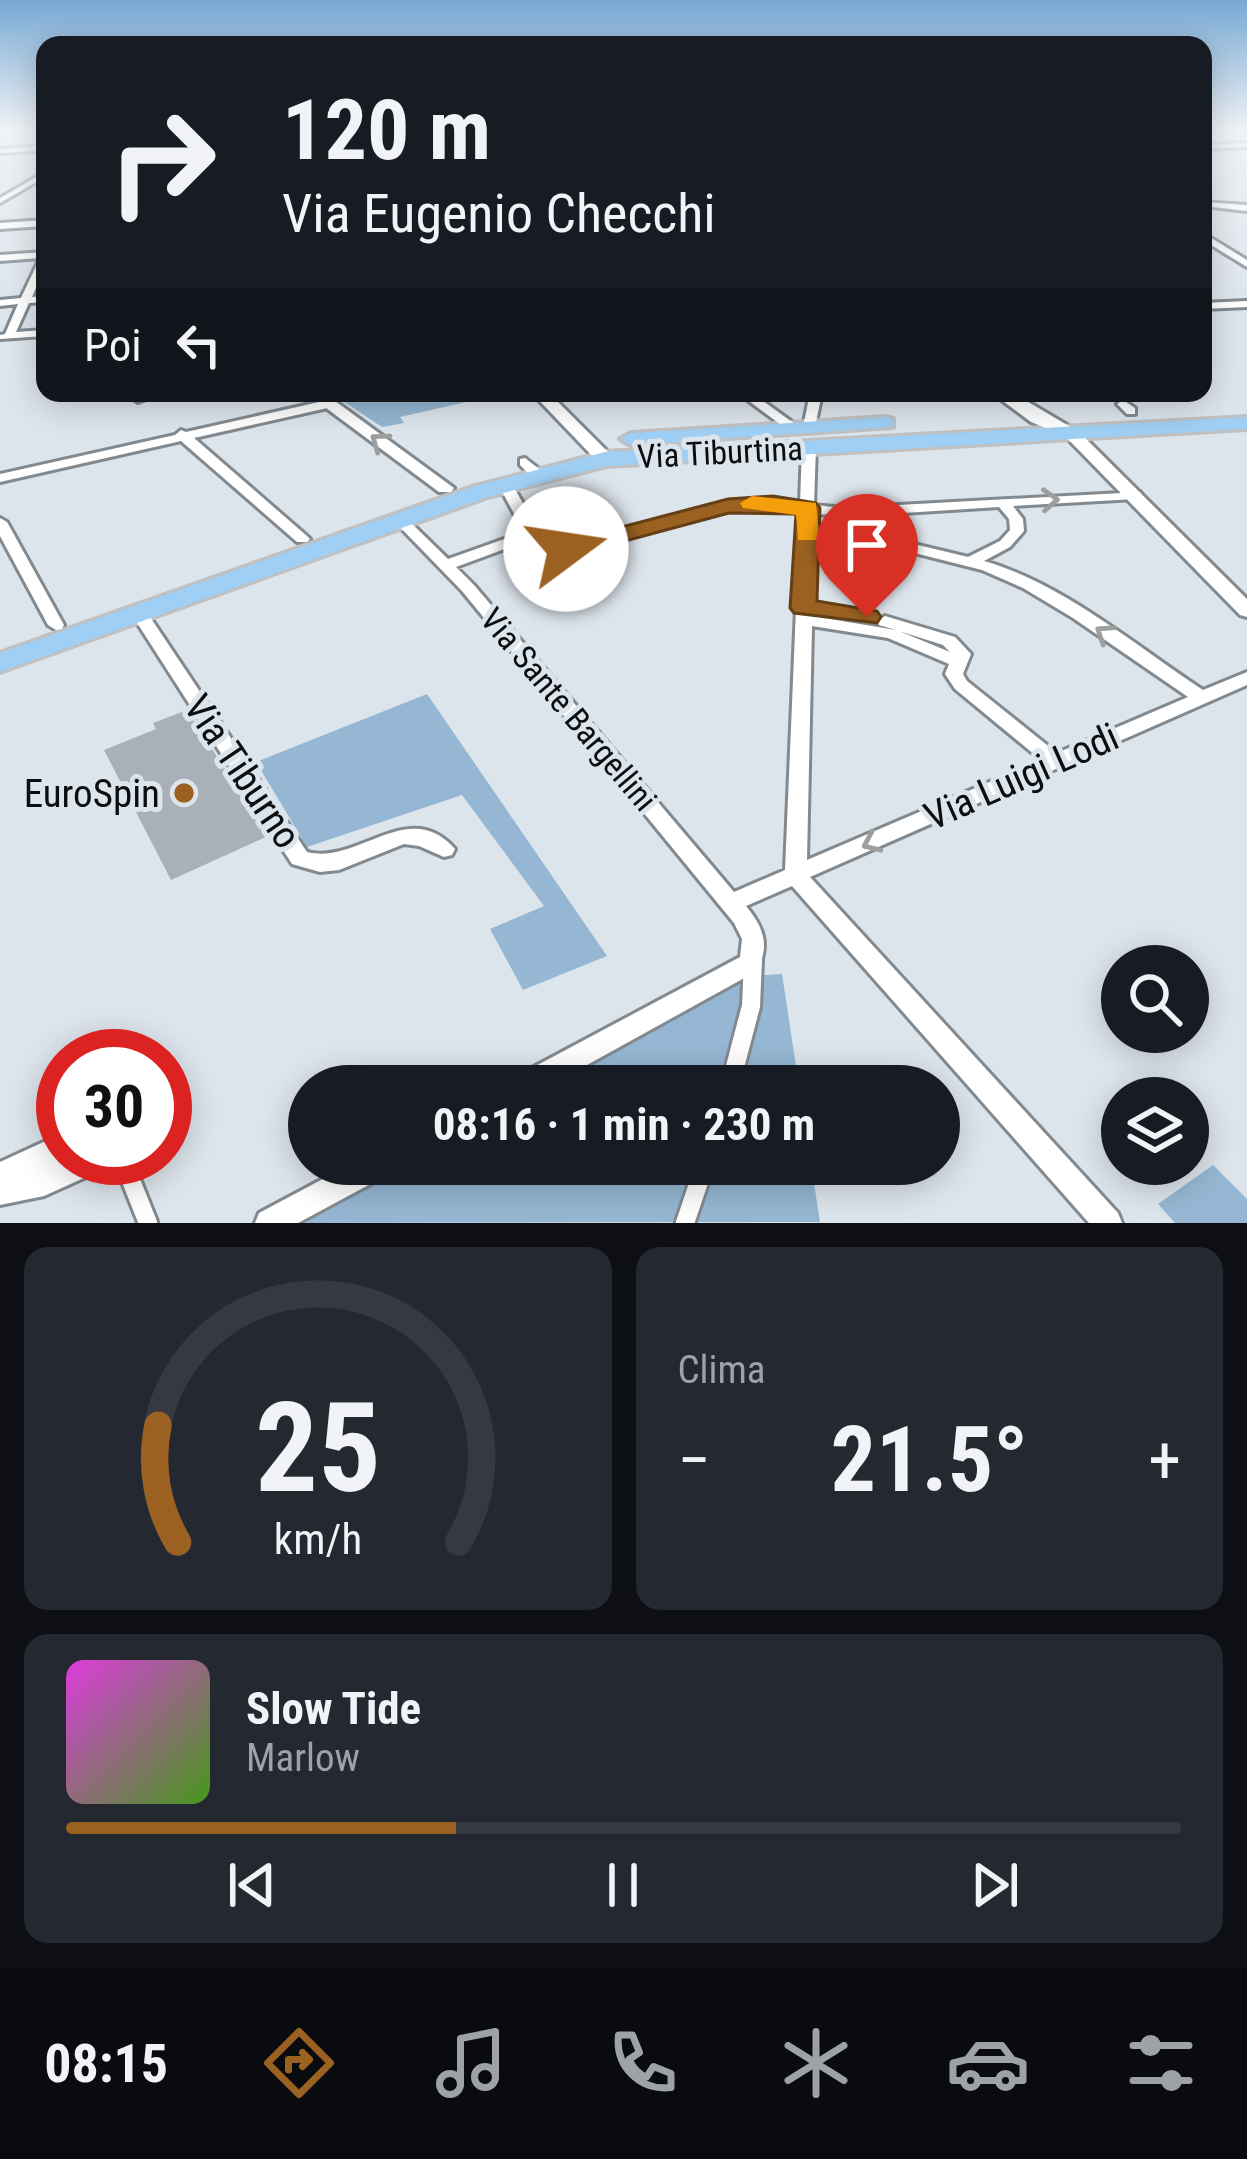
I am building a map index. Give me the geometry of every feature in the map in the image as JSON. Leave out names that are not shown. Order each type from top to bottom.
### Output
[{"type":"main road","points":[[1014,402],[1033,416]]},
{"type":"main road","name":"Via Tiburtina","points":[[0,663],[140,615],[171,595],[302,539],[445,488],[598,452],[1033,416],[1108,402]]},
{"type":"main road","name":"Via Tiburtina","points":[[1162,402],[1247,406]]},
{"type":"main road","name":"Via Tiburtina","points":[[1033,416],[1070,432]]},
{"type":"main road","name":"Via Tiburtina","points":[[804,434],[1070,432],[1247,423]]},
{"type":"main road","name":"Via Tiburtina","points":[[0,644],[401,521],[506,484],[532,468]]},
{"type":"street","points":[[1212,205],[1247,208]]},
{"type":"street","points":[[0,226],[36,224]]},
{"type":"street","points":[[1212,242],[1247,264]]},
{"type":"street","points":[[1217,245],[1245,245]]},
{"type":"street","points":[[0,258],[36,256]]},
{"type":"street","points":[[4,337],[36,274]]},
{"type":"street","points":[[0,302],[36,299]]},
{"type":"street","points":[[1212,305],[1247,304]]},
{"type":"street","points":[[4,337],[36,334]]},
{"type":"street","points":[[0,467],[296,402]]},
{"type":"street","points":[[0,478],[300,402]]},
{"type":"street","points":[[326,402],[445,488]]},
{"type":"street","points":[[549,402],[598,452]]},
{"type":"street","points":[[757,402],[804,434]]},
{"type":"street","points":[[813,402],[804,434],[808,508],[796,876],[1108,1223]]},
{"type":"street","points":[[1070,432],[1247,611]]},
{"type":"street","points":[[181,434],[302,539]]},
{"type":"street","points":[[506,484],[532,534],[542,545],[558,550],[728,506],[773,503],[861,511],[1135,495]]},
{"type":"street","points":[[972,561],[1005,544],[1018,531],[1016,519],[1003,502]]},
{"type":"street","points":[[861,511],[884,541],[972,561],[1063,605],[1202,698]]},
{"type":"street","name":"Via Sante Bargellini","points":[[401,521],[447,565],[730,903],[752,931],[756,945],[752,959]]},
{"type":"street","points":[[0,522],[56,625]]},
{"type":"street","points":[[447,565],[532,534]]},
{"type":"street","points":[[803,613],[884,632],[959,662],[954,674],[961,685],[1055,761]]},
{"type":"street","name":"Via Tiburno","points":[[140,615],[300,858],[338,863],[405,834],[423,837],[444,849]]},
{"type":"street","name":"Via Luigi Lodi","points":[[730,903],[1247,678]]},
{"type":"street","points":[[562,1065],[752,959]]},
{"type":"street","points":[[736,1065],[751,1006],[752,959]]},
{"type":"street","points":[[0,1176],[36,1159]]},
{"type":"street","points":[[0,1191],[36,1184]]},
{"type":"street","points":[[133,1185],[148,1223]]},
{"type":"street","points":[[269,1223],[340,1185]]},
{"type":"street","points":[[685,1223],[697,1185]]},
{"type":"shaded area","points":[[344,402],[466,402],[400,417],[404,423],[382,427]]},
{"type":"shaded area","points":[[427,694],[607,956],[523,990],[490,929],[544,906],[462,795],[307,847],[256,762]]},
{"type":"shaded area","points":[[782,974],[796,1065],[580,1065],[737,977]]},
{"type":"shaded area","points":[[1213,1165],[1247,1199],[1247,1223],[1175,1223],[1158,1204],[1185,1185],[1209,1185]]},
{"type":"shaded area","points":[[364,1185],[814,1185],[820,1222],[296,1223]]},
{"type":"building","name":"EuroSpin","points":[[187,710],[268,836],[171,880],[104,750],[156,729],[153,723]]},
{"type":"slow traffic","points":[[752,503],[808,508],[807,534]]},
{"type":"place","name":"EuroSpin","points":[[184,793]]},
{"type":"route","points":[[566,549],[728,506],[773,503],[808,508],[804,608],[867,617]]}]
